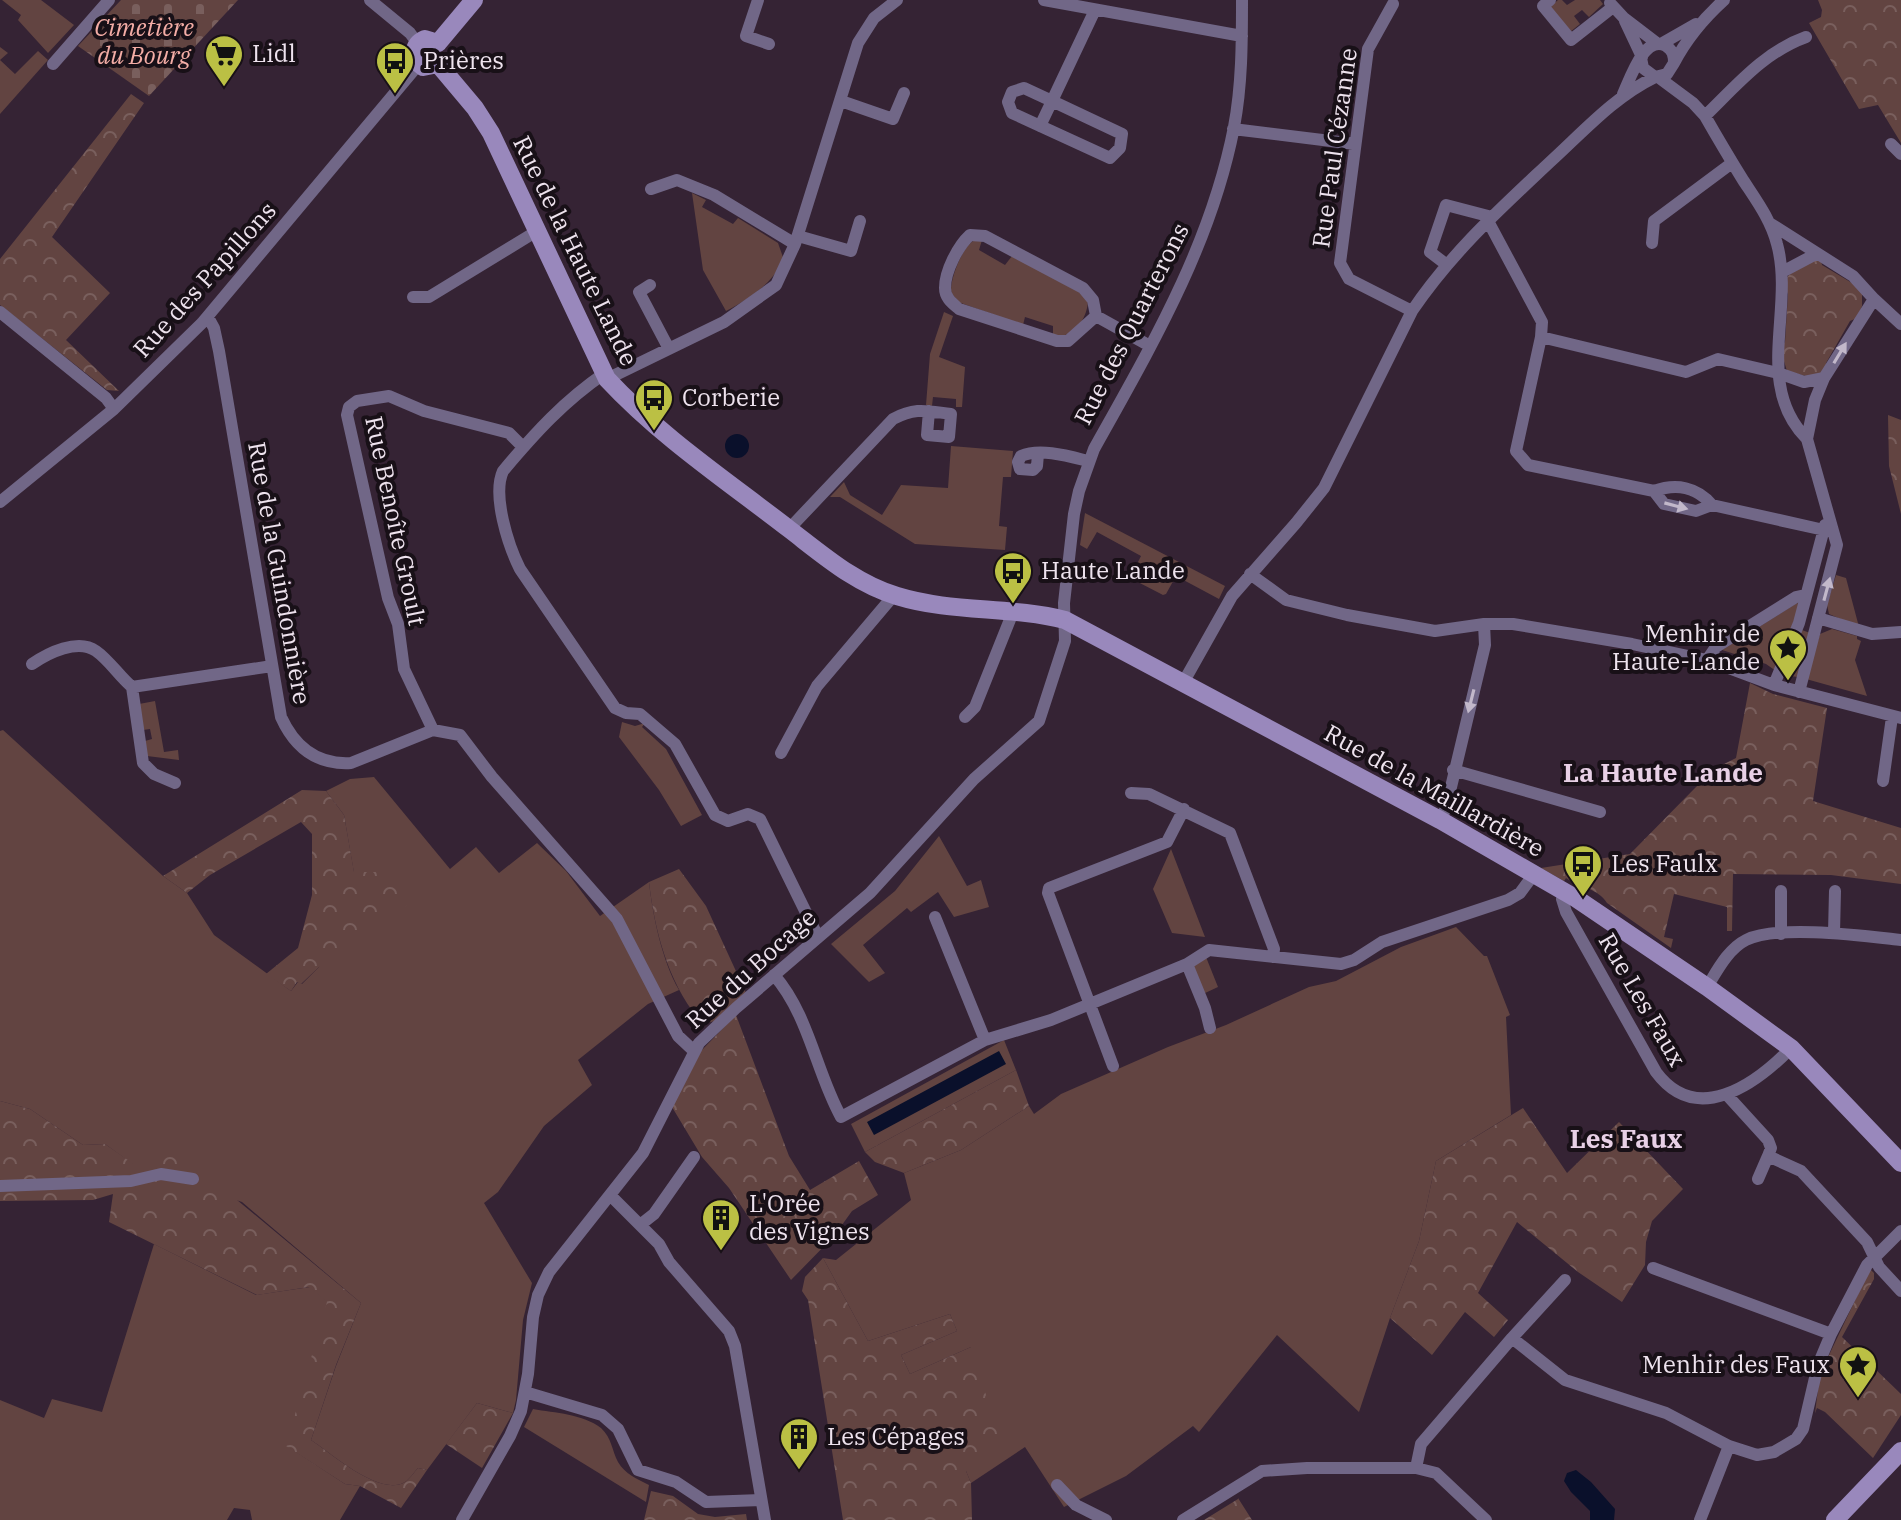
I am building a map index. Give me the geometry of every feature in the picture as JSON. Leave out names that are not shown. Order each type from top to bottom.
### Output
[{"type":"street","points":[[53,64],[109,0]]},
{"type":"street","points":[[370,0],[410,33],[418,44]]},
{"type":"street","points":[[438,43],[474,0]]},
{"type":"street","points":[[758,0],[746,36],[769,44]]},
{"type":"street","points":[[818,937],[760,819],[748,814],[728,821],[715,815],[675,744],[640,714],[615,708],[520,569],[510,549],[498,481],[523,447],[566,401],[606,376],[724,322],[776,285],[796,240],[858,43],[874,18],[897,0]]},
{"type":"street","points":[[1044,0],[1242,36]]},
{"type":"street","name":"Rue des Quarterons","points":[[1065,620],[1064,603],[1074,514],[1088,461],[1196,256],[1215,199],[1233,129],[1242,36],[1242,0]]},
{"type":"street","points":[[1550,0],[1543,6],[1571,40],[1611,3],[1624,18],[1659,44],[1670,48],[1674,65],[1693,103]]},
{"type":"street","points":[[1183,683],[1232,596],[1324,488],[1412,311],[1447,265],[1468,239],[1622,95],[1667,74],[1702,20],[1724,0]]},
{"type":"street","name":"Rue Paul Cézanne","points":[[1393,4],[1368,49],[1340,263],[1349,279],[1412,311]]},
{"type":"street","points":[[1040,126],[1095,10]]},
{"type":"street","points":[[1624,18],[1642,58],[1643,68],[1693,103],[1705,116],[1771,224],[1780,255],[1778,373],[1789,415],[1807,439],[1837,545],[1799,692]]},
{"type":"street","points":[[1622,95],[1646,49],[1702,20]]},
{"type":"street","points":[[1705,116],[1756,66],[1787,44],[1806,37]]},
{"type":"street","points":[[425,39],[438,43],[442,53],[428,64],[414,56],[418,44],[425,39]]},
{"type":"street","name":"Rue de la Haute Lande","points":[[428,64],[475,108],[491,133],[606,376],[650,420],[735,490],[854,577],[894,595],[945,606],[1041,614],[1065,620]]},
{"type":"street","name":"Rue des Papillons","points":[[0,502],[114,409],[208,317],[428,64]]},
{"type":"street","points":[[1024,88],[1052,101],[1122,134],[1120,148],[1110,158],[1012,113],[1008,102],[1012,92],[1024,88]]},
{"type":"street","points":[[841,101],[893,119],[904,93]]},
{"type":"street","points":[[1233,129],[1355,144]]},
{"type":"street","points":[[1652,243],[1654,221],[1732,163]]},
{"type":"street","points":[[651,189],[677,180],[714,195],[796,240],[851,251],[860,221]]},
{"type":"street","points":[[1447,265],[1430,252],[1446,205],[1490,219],[1542,322],[1516,451],[1528,465],[1654,491],[1670,485],[1701,493],[1712,505]]},
{"type":"street","points":[[1771,224],[1853,276],[1901,324]]},
{"type":"street","points":[[413,297],[429,297],[537,231]]},
{"type":"street","points":[[970,235],[985,236],[1083,288],[1093,300],[1096,316],[1068,341],[1057,341],[959,309],[948,299],[945,288],[958,246],[970,235]]},
{"type":"street","points":[[1782,272],[1816,254]]},
{"type":"street","points":[[650,285],[639,292],[668,347]]},
{"type":"street","points":[[1807,439],[1816,397],[1824,378],[1874,299]]},
{"type":"street","points":[[0,312],[106,398],[114,409]]},
{"type":"street","points":[[1096,316],[1150,346]]},
{"type":"street","name":"Rue de la Guindonnière","points":[[208,317],[214,328],[222,365],[281,717],[289,734],[299,746],[322,761],[351,763],[433,730]]},
{"type":"street","points":[[1541,337],[1686,372],[1718,359],[1804,382],[1824,378]]},
{"type":"street","name":"Rue Benoîte Groult","points":[[433,730],[404,669],[398,624],[388,598],[347,415],[349,407],[357,401],[389,396],[424,411],[509,433],[523,447]]},
{"type":"street","points":[[789,529],[893,419],[910,410],[929,411]]},
{"type":"street","points":[[1038,454],[1088,461]]},
{"type":"street","points":[[1654,491],[1664,504],[1696,511],[1712,505],[1824,530]]},
{"type":"street","points":[[1774,685],[1799,623],[1828,514]]},
{"type":"street","points":[[1250,574],[1286,600],[1347,615],[1435,631],[1484,624],[1513,624],[1632,644],[1707,660],[1774,685],[1896,718],[1883,781]]},
{"type":"street","points":[[781,753],[817,686],[894,595]]},
{"type":"street","points":[[1707,660],[1716,647],[1796,597],[1805,595]]},
{"type":"street","points":[[965,717],[975,707],[1013,612]]},
{"type":"street","points":[[1818,618],[1872,634],[1901,632]]},
{"type":"street","name":"Rue du Bocage","points":[[462,1520],[521,1411],[533,1317],[538,1295],[549,1272],[643,1153],[694,1051],[705,1037],[774,975],[870,893],[974,779],[1039,721],[1065,641],[1065,620]]},
{"type":"street","name":"Rue de la Maillardière","points":[[1065,620],[1440,820],[1565,892],[1707,987],[1791,1048],[1901,1163]]},
{"type":"street","points":[[1440,820],[1446,808],[1485,645],[1484,624]]},
{"type":"street","points":[[32,664],[49,652],[84,645],[97,651],[132,687],[143,763],[154,774],[175,783]]},
{"type":"street","points":[[132,687],[272,666]]},
{"type":"street","points":[[433,730],[460,735],[492,777],[617,919],[678,1036],[694,1051]]},
{"type":"street","points":[[1453,770],[1600,812]]},
{"type":"street","points":[[1131,793],[1149,794],[1230,833],[1274,949],[1273,957]]},
{"type":"street","points":[[1113,1066],[1048,893],[1049,888],[1167,842],[1184,809]]},
{"type":"street","points":[[774,975],[784,986],[803,1024],[841,1117],[985,1040],[1038,1026],[1187,964],[1209,950],[1341,964],[1354,960],[1382,942],[1508,900],[1520,893],[1534,874]]},
{"type":"street","points":[[1781,891],[1781,934]]},
{"type":"street","points":[[1834,933],[1835,891]]},
{"type":"street","name":"Rue Les Faux","points":[[1565,892],[1563,904],[1666,1085],[1678,1094],[1696,1099],[1727,1095]]},
{"type":"street","points":[[935,917],[985,1040]]},
{"type":"street","points":[[1707,987],[1730,953],[1744,941],[1762,934],[1834,933],[1901,940]]},
{"type":"street","points":[[1187,964],[1210,1028]]},
{"type":"street","points":[[1758,1179],[1771,1148],[1768,1140],[1727,1095],[1791,1048]]},
{"type":"street","points":[[1768,1156],[1801,1171],[1867,1242],[1879,1267],[1901,1291]]},
{"type":"street","points":[[640,1225],[654,1214],[694,1157]]},
{"type":"street","points":[[0,1186],[131,1181],[161,1174],[193,1179]]},
{"type":"street","points":[[610,1195],[659,1244],[669,1262],[729,1331],[735,1346],[765,1520]]},
{"type":"street","points":[[1512,1338],[1565,1380],[1666,1413],[1729,1446],[1757,1455],[1784,1448],[1803,1429],[1818,1365],[1831,1334],[1874,1256],[1901,1231]]},
{"type":"street","points":[[1653,1268],[1831,1334]]},
{"type":"street","points":[[1416,1468],[1421,1444],[1565,1280]]},
{"type":"street","points":[[525,1392],[602,1415],[618,1429],[638,1470],[676,1482],[701,1500],[761,1500]]},
{"type":"street","points":[[1700,1520],[1729,1446]]},
{"type":"street","points":[[1835,1520],[1901,1451]]},
{"type":"street","points":[[1183,1520],[1262,1471],[1307,1468],[1416,1468],[1436,1473],[1480,1518]]},
{"type":"street","points":[[1057,1485],[1076,1505],[1106,1520]]},
{"type":"green space","points":[[2,0],[41,0],[74,25],[48,53],[18,20],[21,15]]},
{"type":"green space","name":"Cimetière du Bourg","points":[[121,0],[238,0],[149,96],[78,46]]},
{"type":"green space","points":[[1558,0],[1567,5],[1575,0],[1600,0],[1603,4],[1589,17],[1582,10],[1574,16],[1580,24],[1570,32],[1550,7]]},
{"type":"green space","points":[[1818,0],[1901,0],[1901,143],[1878,105],[1859,109],[1809,23],[1821,17]]},
{"type":"green space","points":[[0,47],[8,53],[0,60]]},
{"type":"green space","points":[[38,51],[48,60],[0,114],[0,60],[15,74]]},
{"type":"green space","points":[[131,94],[144,103],[52,237],[110,293],[66,340],[119,391],[107,390],[0,305],[0,259]]},
{"type":"green space","points":[[692,193],[706,200],[702,207],[733,224],[738,218],[778,243],[784,260],[773,277],[759,290],[726,311],[703,270]]},
{"type":"green space","points":[[975,240],[982,240],[979,250],[1005,265],[1012,256],[1085,295],[1088,305],[1078,326],[1067,334],[1053,334],[1053,326],[1025,317],[1023,325],[958,302],[951,290],[953,277],[962,255]]},
{"type":"green space","points":[[1812,260],[1821,260],[1822,265],[1862,292],[1862,306],[1857,318],[1850,321],[1826,363],[1826,370],[1813,378],[1787,371],[1780,348],[1785,342],[1786,282],[1791,273]]},
{"type":"green space","points":[[944,312],[953,316],[939,357],[965,367],[962,407],[956,407],[956,399],[933,397],[932,406],[926,405],[930,354]]},
{"type":"green space","points":[[1888,415],[1901,420],[1901,514],[1889,466]]},
{"type":"green space","points":[[951,446],[1013,451],[1011,477],[1003,477],[999,526],[1007,527],[1005,550],[915,544],[840,497],[830,497],[844,482],[850,495],[882,515],[901,485],[948,488]]},
{"type":"green space","points":[[1085,513],[1225,586],[1219,599],[1176,576],[1163,595],[1134,580],[1131,576],[1141,556],[1097,532],[1087,549],[1080,545]]},
{"type":"green space","points":[[1836,575],[1846,578],[1859,627],[1829,614],[1827,605]]},
{"type":"green space","points":[[1800,604],[1776,671],[1766,664],[1722,650]]},
{"type":"green space","points":[[1832,629],[1857,636],[1861,641],[1855,660],[1867,696],[1806,679],[1820,634]]},
{"type":"green space","points":[[1802,630],[1810,633],[1798,677],[1782,675]]},
{"type":"green space","points":[[1750,683],[1773,694],[1827,708],[1813,801],[1901,828],[1901,884],[1831,875],[1733,874],[1732,931],[1727,931],[1727,907],[1674,894],[1664,937],[1673,939],[1671,948],[1607,903],[1599,894],[1566,878],[1564,881],[1541,868],[1630,854],[1696,787],[1720,766],[1736,758]]},
{"type":"green space","points":[[155,701],[164,752],[178,750],[179,760],[147,756],[145,741],[152,739],[150,729],[143,730],[139,704]]},
{"type":"green space","points":[[622,722],[635,726],[645,723],[642,727],[666,749],[702,815],[681,826],[659,790],[619,737]]},
{"type":"green space","points":[[3,730],[163,876],[187,893],[214,935],[291,991],[319,967],[354,873],[344,815],[326,791],[350,779],[374,777],[450,869],[476,847],[499,873],[537,843],[566,871],[600,916],[649,882],[659,938],[679,990],[648,1004],[578,1060],[592,1085],[544,1126],[498,1192],[484,1203],[532,1283],[523,1320],[516,1400],[513,1413],[477,1403],[427,1470],[418,1468],[405,1482],[383,1484],[356,1472],[311,1440],[361,1303],[242,1202],[138,1168],[105,1144],[83,1145],[30,1109],[0,1101],[0,731]]},
{"type":"green space","points":[[302,790],[326,791],[344,815],[354,872],[387,872],[414,900],[319,967],[301,984],[297,982],[291,991],[266,974],[298,948],[312,895],[312,834],[301,822],[210,875],[187,893],[163,876]]},
{"type":"green space","points":[[939,836],[967,886],[981,880],[989,907],[954,917],[938,892],[911,912],[907,908],[863,945],[885,973],[869,982],[831,944],[895,891]]},
{"type":"green space","points":[[1171,849],[1205,937],[1172,933],[1153,889]]},
{"type":"green space","points":[[679,869],[706,906],[746,993],[719,1020],[703,1024],[681,993],[666,958],[649,882]]},
{"type":"green space","points":[[1456,927],[1487,956],[1510,1015],[1506,1017],[1511,1115],[1436,1161],[1419,1241],[1359,1412],[1277,1335],[1199,1432],[1193,1426],[1126,1476],[1064,1507],[1025,1447],[971,1483],[966,1471],[971,1347],[910,1374],[901,1355],[957,1331],[950,1314],[868,1341],[823,1258],[836,1260],[911,1200],[904,1173],[961,1150],[1029,1106],[1034,1114],[1061,1094],[1309,987],[1336,981],[1401,947]]},
{"type":"green space","points":[[1206,957],[1218,987],[1203,994],[1191,965]]},
{"type":"green space","points":[[736,1015],[789,1156],[810,1190],[859,1161],[878,1195],[852,1211],[834,1236],[791,1280],[729,1188],[702,1157],[672,1107],[701,1051]]},
{"type":"green space","points":[[1004,1040],[1016,1070],[865,1152],[851,1124]]},
{"type":"green space","points":[[1016,1070],[1029,1106],[961,1150],[904,1173],[875,1162],[865,1152]]},
{"type":"green space","points":[[0,1101],[30,1109],[83,1145],[105,1144],[138,1167],[152,1155],[178,1157],[225,1190],[361,1303],[311,1440],[356,1472],[383,1484],[405,1482],[418,1468],[427,1470],[401,1508],[360,1486],[345,1484],[286,1446],[327,1302],[309,1287],[257,1295],[109,1222],[113,1194],[93,1200],[0,1201]]},
{"type":"green space","points":[[1523,1108],[1567,1173],[1619,1122],[1683,1189],[1652,1221],[1646,1242],[1645,1265],[1622,1302],[1578,1272],[1517,1222],[1478,1293],[1508,1320],[1494,1337],[1465,1312],[1432,1355],[1390,1318],[1419,1241],[1436,1161]]},
{"type":"green space","points":[[154,1244],[256,1295],[310,1287],[328,1302],[287,1446],[345,1484],[360,1486],[340,1520],[252,1520],[250,1510],[234,1508],[227,1520],[0,1520],[0,1400],[44,1418],[52,1399],[102,1412]]},
{"type":"green space","points":[[823,1258],[868,1341],[950,1314],[957,1331],[901,1355],[910,1374],[971,1347],[1002,1446],[966,1471],[971,1483],[972,1520],[843,1520],[808,1300],[802,1291],[805,1277]]},
{"type":"green space","points":[[1870,1269],[1874,1279],[1842,1337],[1901,1394],[1901,1415],[1873,1458],[1825,1412],[1817,1408],[1815,1413],[1820,1374]]},
{"type":"green space","points":[[477,1403],[513,1413],[482,1468],[446,1444]]},
{"type":"green space","points":[[533,1409],[577,1417],[601,1428],[621,1466],[649,1485],[646,1502],[524,1427]]},
{"type":"green space","points":[[651,1491],[673,1496],[698,1514],[715,1517],[746,1514],[747,1520],[644,1520]]},
{"type":"green space","points":[[1238,1499],[1252,1520],[1204,1520]]},
{"type":"water","points":[[737,434],[745,438],[749,446],[745,454],[737,458],[729,454],[725,446],[729,438]]},
{"type":"water","points":[[999,1051],[1006,1064],[874,1135],[867,1122]]},
{"type":"water","points":[[1576,1470],[1615,1509],[1614,1520],[1590,1520],[1590,1511],[1564,1481],[1567,1473]]},
{"type":"place","name":"Lidl","points":[[224,88]]},
{"type":"place","name":"Prières","points":[[395,95]]},
{"type":"place","name":"Corberie","points":[[654,432]]},
{"type":"place","name":"Haute Lande","points":[[1013,605]]},
{"type":"place","name":"Menhir de Haute-Lande","points":[[1788,682]]},
{"type":"place","name":"Les Faulx","points":[[1583,898]]},
{"type":"place","name":"L'Orée des Vignes","points":[[721,1252]]},
{"type":"place","name":"Menhir des Faux","points":[[1858,1399]]},
{"type":"place","name":"Les Cépages","points":[[799,1471]]},
{"type":"district","name":"La Haute Lande","points":[[1663,773]]},
{"type":"district","name":"Les Faux","points":[[1626,1139]]}]
